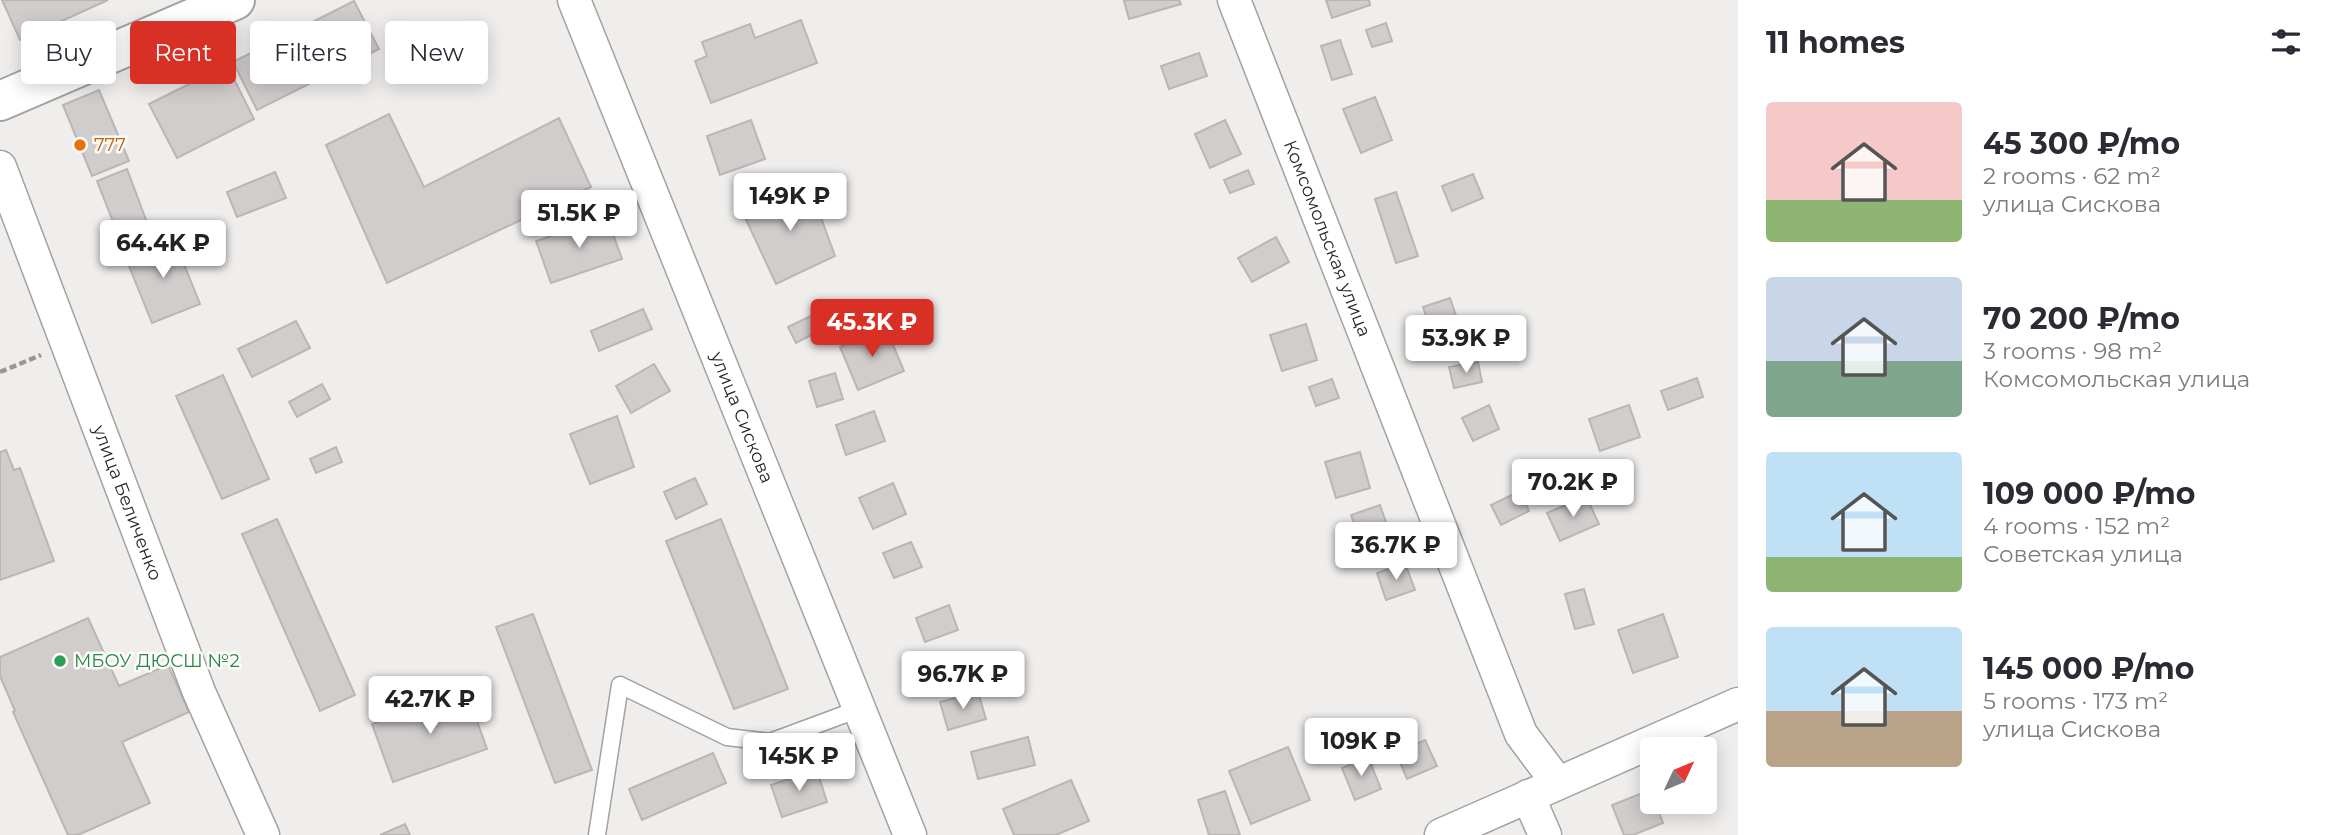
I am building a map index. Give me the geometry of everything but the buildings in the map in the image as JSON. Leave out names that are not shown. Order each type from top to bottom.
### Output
[{"type":"street","points":[[0,101],[235,0]]},
{"type":"street","name":"улица Сискова","points":[[574,0],[910,835]]},
{"type":"street","name":"Комсомольская улица","points":[[1234,0],[1521,734],[1557,782]]},
{"type":"street","name":"улица Беличенко","points":[[0,167],[199,692],[263,835]]},
{"type":"street","points":[[1441,835],[1738,704]]},
{"type":"street","points":[[1528,796],[1545,835]]},
{"type":"lane","points":[[597,835],[620,685],[727,737],[770,742],[859,709]]},
{"type":"path","points":[[0,372],[68,344]]},
{"type":"place","name":"777","points":[[80,145]]},
{"type":"place","name":"МБОУ ДЮСШ №2","points":[[60,661]]}]
